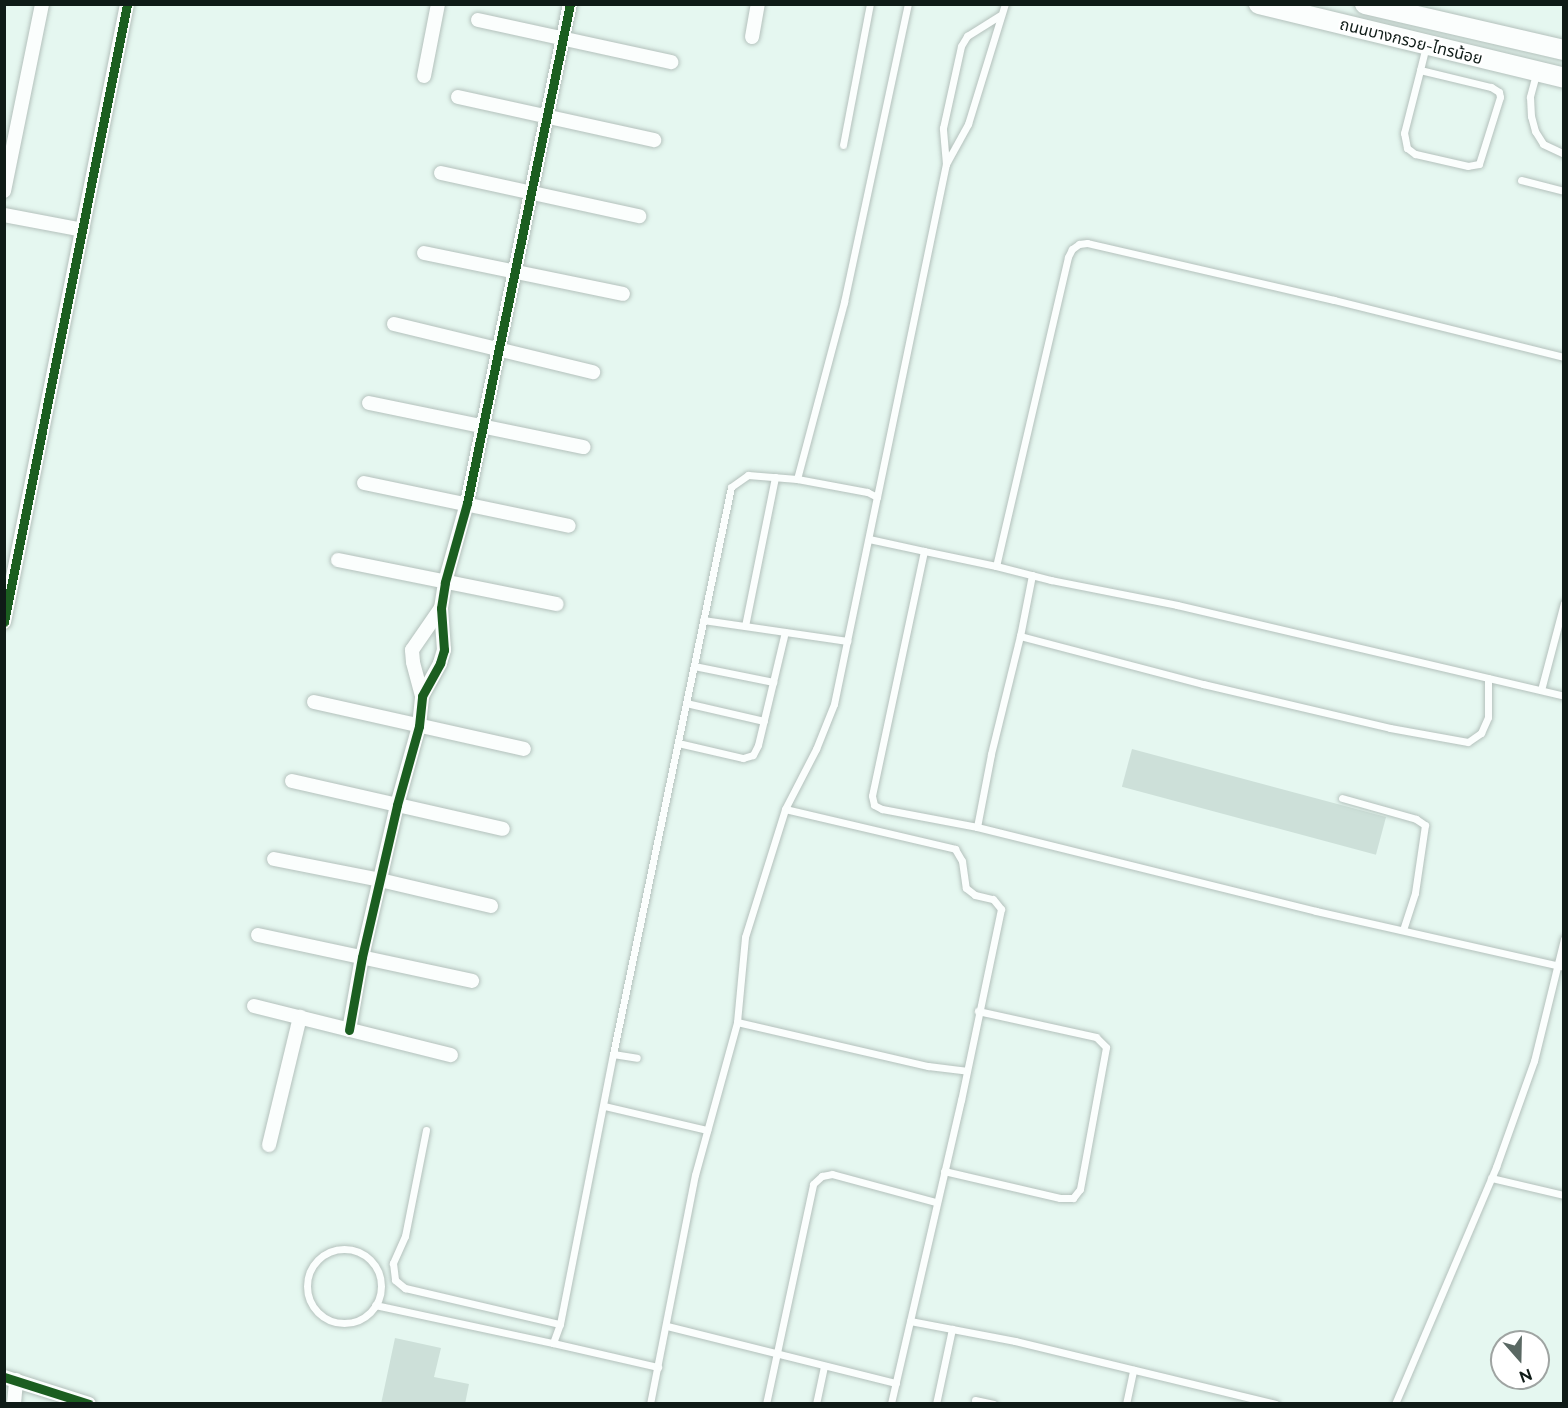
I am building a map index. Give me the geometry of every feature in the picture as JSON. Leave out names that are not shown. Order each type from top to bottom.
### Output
[{"type":"main road","name":"ถนนบางกรวย-ไทรน้อย","points":[[1259,4],[1563,78]]},
{"type":"main road","name":"ถนนบางกรวย-ไทรน้อย","points":[[1365,4],[1563,50]]},
{"type":"street","points":[[4,191],[42,4]]},
{"type":"street","points":[[4,622],[127,4]]},
{"type":"street","points":[[424,76],[438,4]]},
{"type":"street","points":[[422,696],[440,663],[444,650],[441,608],[446,582],[467,503],[570,4]]},
{"type":"street","points":[[752,37],[758,4]]},
{"type":"street","points":[[477,20],[672,62]]},
{"type":"street","points":[[458,97],[654,140]]},
{"type":"street","points":[[441,173],[639,216]]},
{"type":"street","points":[[4,215],[83,230]]},
{"type":"street","points":[[424,253],[623,294]]},
{"type":"street","points":[[394,324],[593,372]]},
{"type":"street","points":[[369,403],[584,447]]},
{"type":"street","points":[[364,483],[569,526]]},
{"type":"street","points":[[338,560],[557,604]]},
{"type":"street","points":[[349,1030],[362,957],[397,805],[419,726],[422,696],[412,650],[441,608]]},
{"type":"street","points":[[314,702],[524,749]]},
{"type":"street","points":[[292,781],[503,829]]},
{"type":"street","points":[[274,860],[380,880],[491,906]]},
{"type":"street","points":[[258,935],[472,981]]},
{"type":"street","points":[[254,1006],[451,1055]]},
{"type":"street","points":[[269,1145],[300,1017]]},
{"type":"street","points":[[14,1404],[10,1379],[89,1404]]},
{"type":"lane","points":[[843,145],[870,4]]},
{"type":"lane","points":[[797,478],[844,302],[908,4]]},
{"type":"lane","points":[[946,164],[968,124],[1005,4]]},
{"type":"lane","points":[[650,1404],[667,1326],[694,1175],[736,1023],[745,937],[785,809],[816,749],[834,704],[946,164],[943,128],[961,46],[968,36],[1000,15]]},
{"type":"lane","points":[[1420,70],[1491,87],[1499,92],[1500,97],[1479,164],[1468,166],[1415,154],[1407,148],[1404,133],[1426,46]]},
{"type":"lane","points":[[1536,71],[1530,97],[1535,131],[1543,144],[1563,154]]},
{"type":"lane","points":[[1521,180],[1563,191]]},
{"type":"lane","points":[[996,566],[1068,257],[1072,249],[1079,244],[1087,243],[1334,300],[1563,357]]},
{"type":"lane","points":[[553,1343],[560,1324],[613,1054],[731,487],[748,475],[797,478],[867,492],[877,497]]},
{"type":"lane","points":[[745,626],[775,477]]},
{"type":"lane","points":[[869,539],[1177,605],[1563,696]]},
{"type":"lane","points":[[924,551],[872,796],[874,805],[882,809],[977,827],[1316,912],[1403,929],[1560,966]]},
{"type":"lane","points":[[977,827],[991,754],[1020,636],[1032,575]]},
{"type":"lane","points":[[1541,690],[1563,603]]},
{"type":"lane","points":[[704,620],[848,641]]},
{"type":"lane","points":[[678,743],[742,758],[753,755],[764,721],[785,632]]},
{"type":"lane","points":[[1020,636],[1214,687],[1390,728],[1468,742],[1481,733],[1488,717],[1488,678]]},
{"type":"lane","points":[[694,666],[773,681]]},
{"type":"lane","points":[[686,703],[764,721]]},
{"type":"lane","points":[[1342,798],[1416,819],[1425,825],[1414,893],[1403,929]]},
{"type":"lane","points":[[785,809],[955,849],[962,861],[966,888],[975,895],[993,899],[1001,909],[891,1404]]},
{"type":"lane","points":[[1395,1404],[1491,1178],[1534,1061],[1560,966],[1563,939]]},
{"type":"lane","points":[[944,1171],[1060,1198],[1073,1198],[1080,1189],[1106,1047],[1096,1037],[978,1011]]},
{"type":"lane","points":[[736,1023],[928,1066],[966,1071]]},
{"type":"lane","points":[[613,1054],[637,1058]]},
{"type":"lane","points":[[604,1106],[707,1130]]},
{"type":"lane","points":[[426,1130],[405,1236],[393,1263],[395,1280],[405,1288],[560,1324]]},
{"type":"lane","points":[[765,1404],[813,1184],[822,1176],[832,1174],[936,1202]]},
{"type":"lane","points":[[1491,1178],[1563,1195]]},
{"type":"lane","points":[[349,1249],[360,1253],[377,1270],[380,1293],[375,1305],[357,1320],[333,1321],[313,1307],[306,1284],[309,1272],[325,1254],[349,1249]]},
{"type":"lane","points":[[375,1305],[658,1367]]},
{"type":"lane","points":[[910,1321],[1015,1341],[1246,1400],[1275,1404]]},
{"type":"lane","points":[[667,1326],[776,1355],[896,1383]]},
{"type":"lane","points":[[936,1404],[951,1329]]},
{"type":"lane","points":[[816,1404],[824,1366]]},
{"type":"lane","points":[[1126,1404],[1133,1370]]},
{"type":"lane","points":[[975,1400],[993,1404]]},
{"type":"building","points":[[1132,749],[1386,817],[1376,855],[1122,787]]},
{"type":"building","points":[[395,1338],[441,1348],[434,1377],[469,1384],[465,1404],[381,1404]]},
{"type":"cycle path","points":[[4,622],[127,4]]},
{"type":"cycle path","points":[[349,1030],[362,957],[397,805],[419,726],[422,696],[440,663],[444,650],[441,608],[445,582],[467,503],[570,4]]},
{"type":"cycle path","points":[[4,1377],[89,1404]]}]
